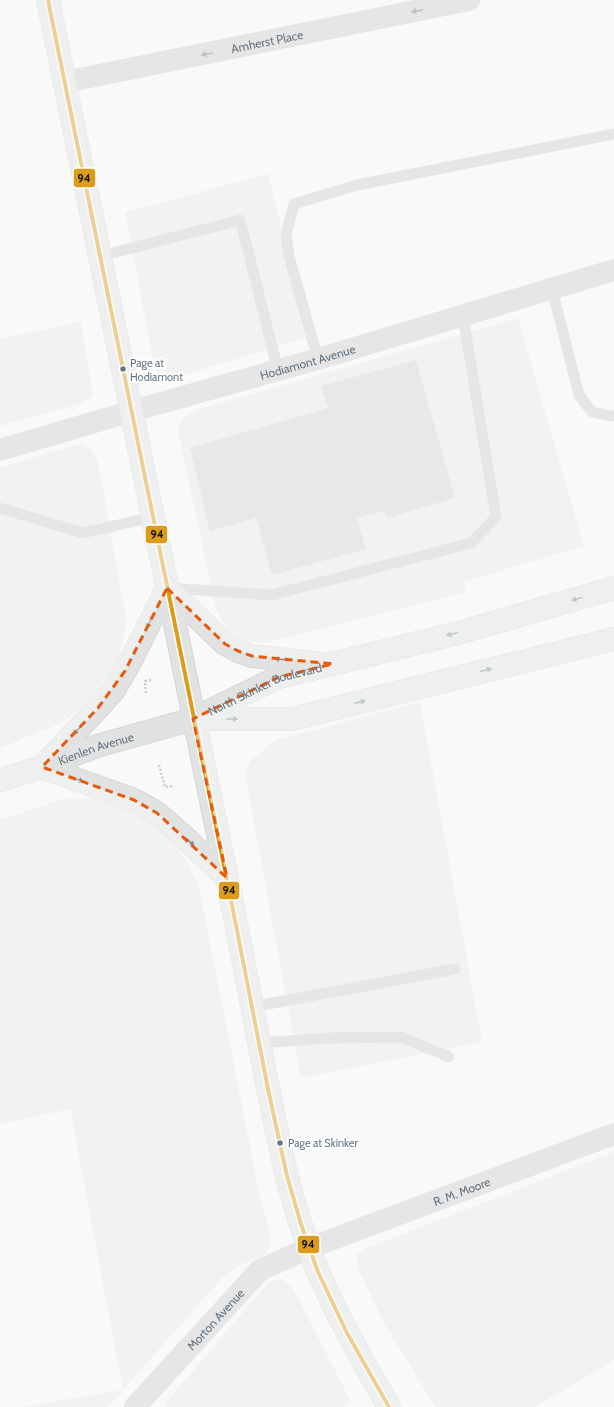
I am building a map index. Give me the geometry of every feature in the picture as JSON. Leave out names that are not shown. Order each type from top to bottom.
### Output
[{"type":"main road","points":[[48,0],[101,256],[193,718],[227,878],[260,1043],[266,1083],[283,1160],[294,1205],[325,1287],[389,1407]]},
{"type":"main road","points":[[167,588],[225,644],[238,651],[252,656],[333,664]]},
{"type":"main road","points":[[167,588],[129,664],[114,690],[42,767],[134,800],[157,813],[227,878]]},
{"type":"main road","name":"North Skinker Boulevard","points":[[193,718],[279,677],[458,633],[614,588]]},
{"type":"main road","name":"North Skinker Boulevard","points":[[193,718],[292,719],[614,638]]},
{"type":"main road","name":"Kienlen Avenue","points":[[0,780],[42,767],[97,746],[193,718]]},
{"type":"street","name":"Amherst Place","points":[[65,82],[468,0]]},
{"type":"street","name":"Hodiamont Avenue","points":[[0,450],[318,359],[614,270]]},
{"type":"street","name":"R. M. Moore","points":[[309,1248],[614,1134]]},
{"type":"street","name":"Morton Avenue","points":[[144,1404],[260,1270],[309,1248]]},
{"type":"lane","points":[[318,359],[289,256],[286,234],[294,204],[357,185],[614,134]]},
{"type":"lane","points":[[101,256],[240,220],[278,370]]},
{"type":"lane","points":[[552,289],[579,395],[592,412],[614,416]]},
{"type":"lane","points":[[167,588],[272,595],[471,543],[496,517],[463,316]]},
{"type":"lane","points":[[0,508],[83,533],[153,517]]},
{"type":"lane","points":[[252,1007],[455,969]]},
{"type":"lane","points":[[260,1043],[330,1038],[401,1036],[449,1057]]},
{"type":"path","points":[[146,693],[145,682],[151,680]]},
{"type":"path","points":[[159,765],[165,787],[174,786]]},
{"type":"highlighted area","points":[[167,588],[225,644],[238,651],[252,656],[333,664],[279,677],[193,719],[227,878],[157,813],[134,800],[42,767],[98,708],[125,671]]},
{"type":"shaded area","points":[[268,174],[303,314],[311,336],[169,380],[158,374],[153,360],[125,212]]},
{"type":"shaded area","points":[[518,318],[584,546],[463,582],[466,592],[266,643],[244,641],[228,630],[216,610],[178,431],[182,420],[196,410]]},
{"type":"shaded area","points":[[81,321],[92,387],[92,397],[79,404],[0,426],[0,339]]},
{"type":"shaded area","points":[[82,444],[91,449],[98,462],[126,618],[53,636],[44,582],[0,590],[0,468],[64,448]]},
{"type":"shaded area","points":[[44,582],[53,636],[126,618],[124,636],[116,666],[83,708],[59,724],[0,748],[0,590]]},
{"type":"shaded area","points":[[420,702],[482,1042],[301,1078],[245,774],[250,761],[275,740]]},
{"type":"shaded area","points":[[93,798],[127,806],[154,824],[177,848],[199,887],[32,914],[43,967],[0,978],[0,820],[63,799]]},
{"type":"shaded area","points":[[199,887],[260,1197],[270,1233],[271,1247],[261,1257],[239,1265],[221,1279],[123,1390],[70,1109],[0,1124],[0,978],[43,967],[31,914]]},
{"type":"shaded area","points":[[614,1152],[614,1360],[609,1363],[511,1192]]},
{"type":"shaded area","points":[[511,1192],[609,1363],[535,1407],[435,1407],[384,1323],[357,1267],[357,1254],[366,1248]]},
{"type":"shaded area","points":[[283,1279],[294,1290],[351,1402],[342,1407],[167,1407],[164,1405],[261,1291],[270,1282]]},
{"type":"shaded area","points":[[123,1390],[108,1407],[20,1407]]},
{"type":"building","points":[[416,360],[455,498],[387,518],[384,511],[357,518],[366,549],[272,575],[256,518],[210,531],[190,448],[328,408],[321,386]]},
{"type":"transit line","name":"94","points":[[48,0],[268,1089],[287,1176],[301,1224],[318,1272],[347,1333],[389,1407]]},
{"type":"place","name":"Page at Hodiamont","points":[[123,369]]},
{"type":"place","name":"Page at Skinker","points":[[280,1143]]}]
